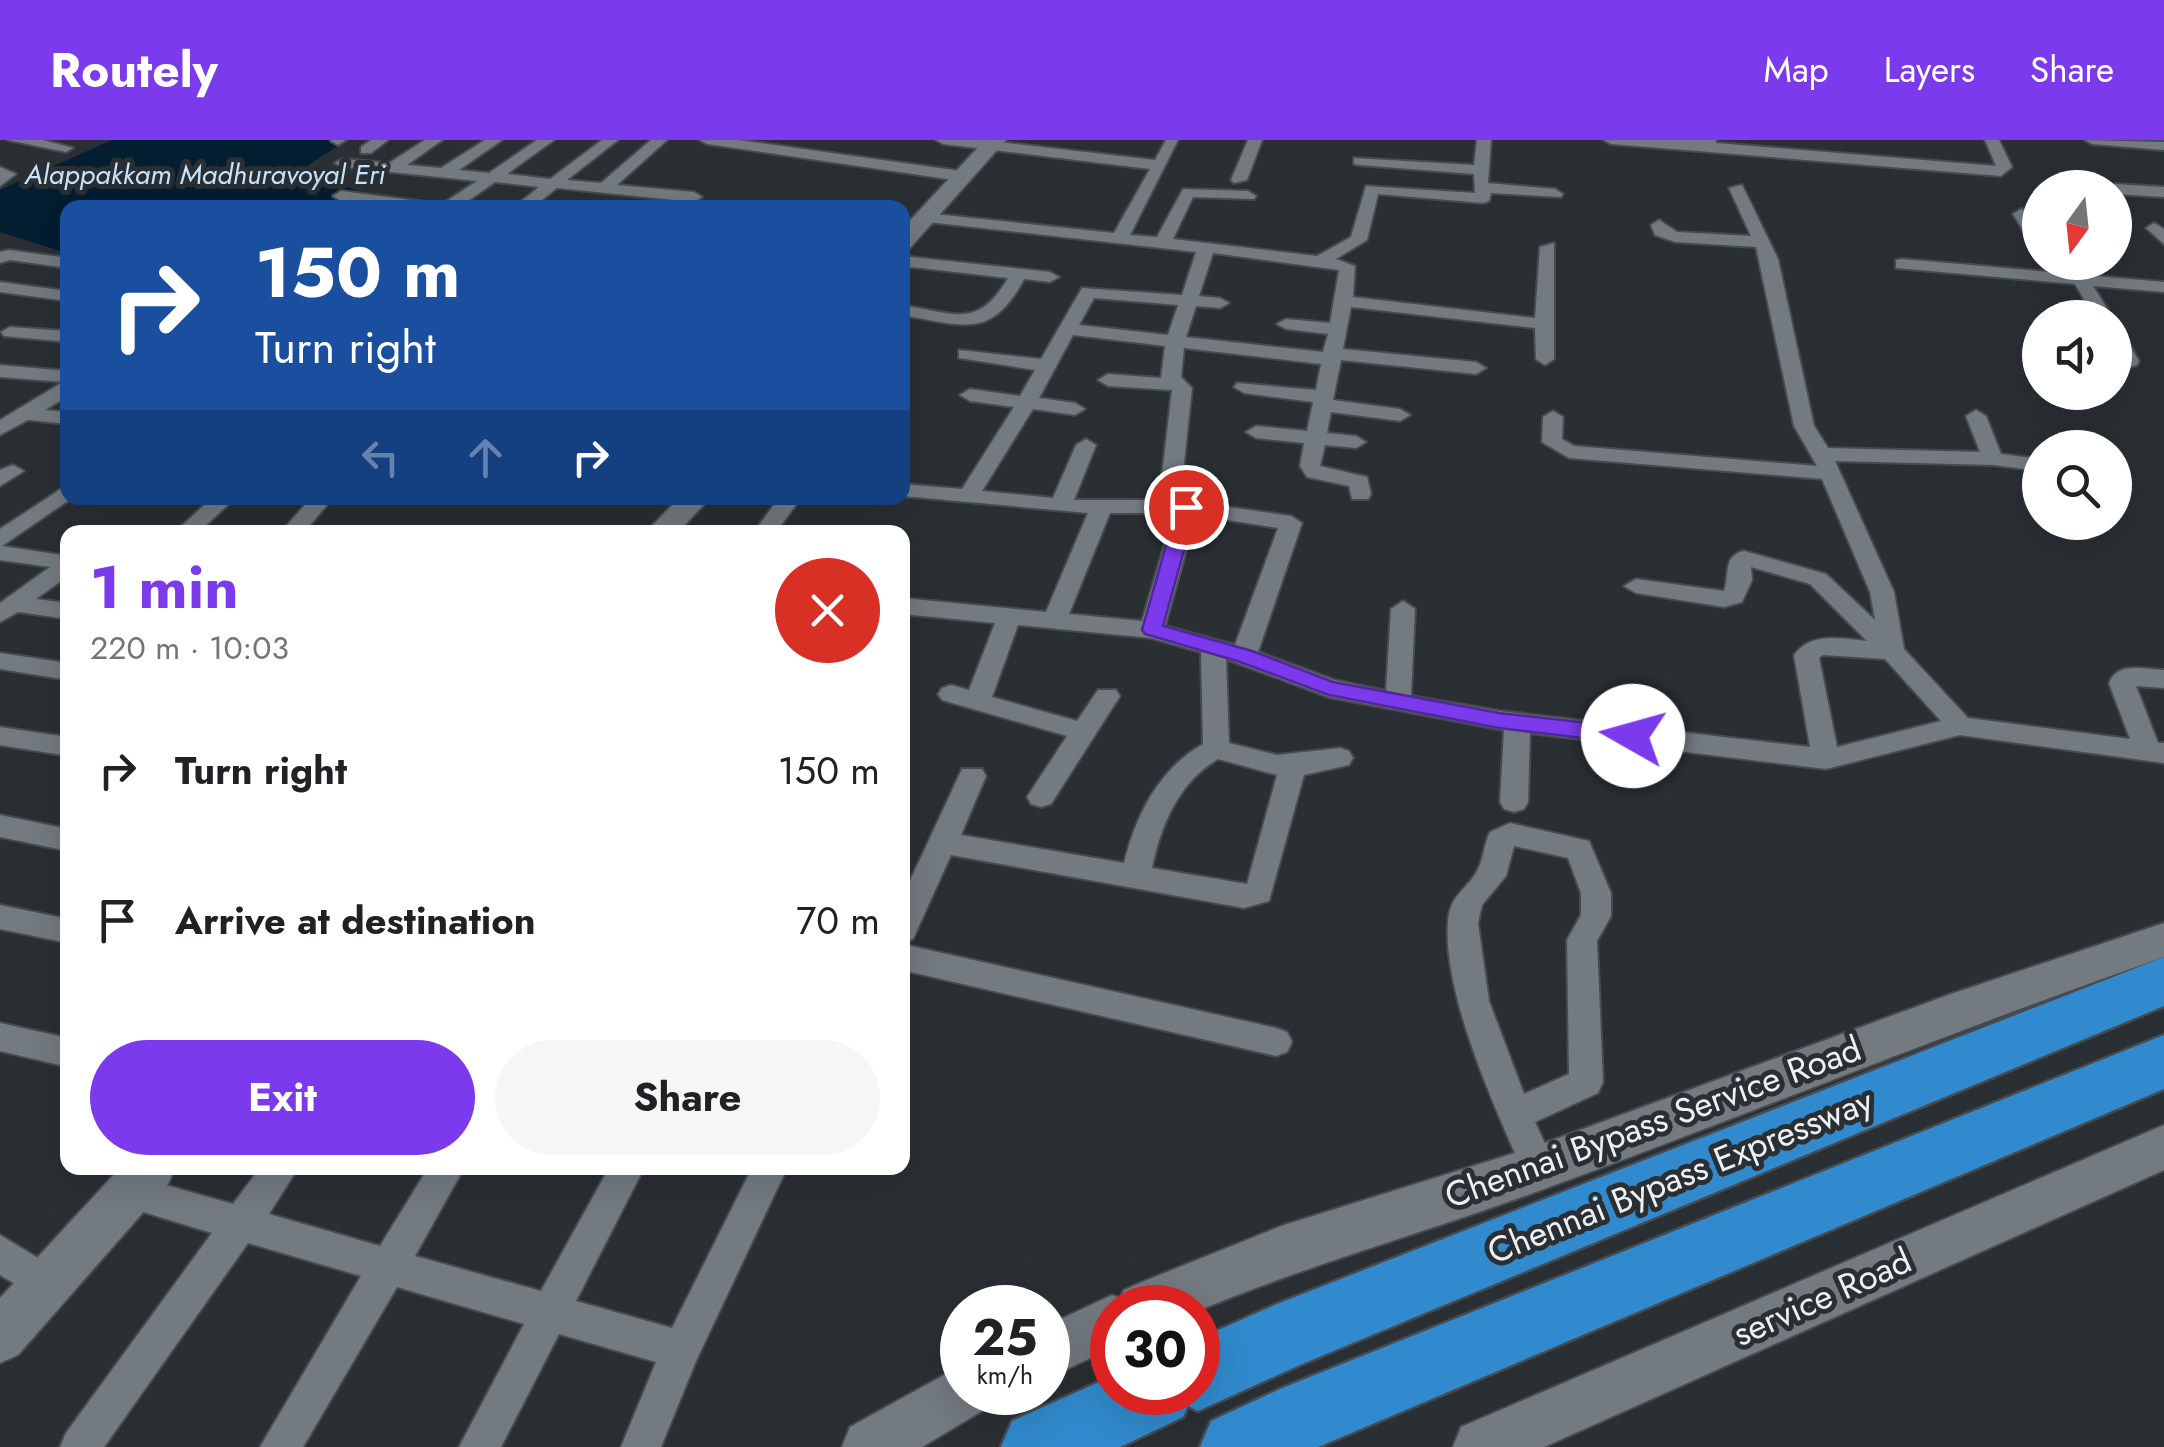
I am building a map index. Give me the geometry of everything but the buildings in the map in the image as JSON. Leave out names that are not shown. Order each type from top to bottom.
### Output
[{"type":"highway","name":"Chennai Bypass Expressway","points":[[1220,1365],[1277,1338],[2164,981]]},
{"type":"highway","points":[[1237,1447],[1306,1414],[2164,1061]]},
{"type":"highway","points":[[1038,1447],[1108,1415]]},
{"type":"street","points":[[16,140],[66,148]]},
{"type":"street","points":[[366,150],[381,140]]},
{"type":"street","points":[[392,168],[436,140]]},
{"type":"street","points":[[444,173],[495,140]]},
{"type":"street","points":[[455,200],[547,140]]},
{"type":"street","points":[[532,200],[612,140]]},
{"type":"street","points":[[608,186],[660,140]]},
{"type":"street","points":[[707,140],[961,176]]},
{"type":"street","points":[[942,140],[1158,165]]},
{"type":"street","points":[[1240,180],[1255,140]]},
{"type":"street","points":[[1484,140],[1479,185],[1555,194]]},
{"type":"street","points":[[1612,140],[1709,144],[2001,171],[2004,167],[1992,140]]},
{"type":"street","points":[[2092,140],[2164,146]]},
{"type":"street","points":[[1118,239],[1172,142]]},
{"type":"street","points":[[910,234],[994,143]]},
{"type":"street","points":[[2132,143],[2164,180]]},
{"type":"street","points":[[1360,161],[1480,170]]},
{"type":"street","points":[[342,163],[694,197]]},
{"type":"street","points":[[0,172],[8,174],[0,181]]},
{"type":"street","points":[[1322,260],[1359,240],[1370,189],[1482,198],[1483,188]]},
{"type":"street","points":[[1737,188],[1770,259],[1804,426],[1882,592],[1892,652]]},
{"type":"street","points":[[2132,189],[2164,192]]},
{"type":"street","points":[[1163,244],[1188,192],[1248,196]]},
{"type":"street","points":[[341,196],[375,200]]},
{"type":"street","points":[[925,218],[1341,263],[1350,270],[1311,470],[1360,482],[1360,494]]},
{"type":"street","points":[[1660,225],[1661,232],[1675,237],[1763,242]]},
{"type":"street","points":[[0,244],[19,247]]},
{"type":"street","points":[[1545,359],[1548,247]]},
{"type":"street","points":[[1152,630],[1178,506],[1182,388],[1171,380],[1175,342],[1206,248]]},
{"type":"street","points":[[0,258],[9,255],[60,261]]},
{"type":"street","points":[[910,262],[1050,276]]},
{"type":"street","points":[[1902,264],[2022,271]]},
{"type":"street","points":[[910,311],[968,317],[987,315],[998,309],[1018,273]]},
{"type":"street","points":[[2070,280],[2088,300]]},
{"type":"street","points":[[2111,280],[2164,287]]},
{"type":"street","points":[[0,287],[60,295]]},
{"type":"street","points":[[968,496],[1088,292],[1220,303]]},
{"type":"street","points":[[1344,301],[1544,324]]},
{"type":"street","points":[[1286,324],[1337,329]]},
{"type":"street","points":[[1067,330],[1476,368]]},
{"type":"street","points":[[10,332],[60,336]]},
{"type":"street","points":[[966,354],[1047,366]]},
{"type":"street","points":[[2,372],[60,376]]},
{"type":"street","points":[[1108,380],[1179,385]]},
{"type":"street","points":[[1244,387],[1400,414]]},
{"type":"street","points":[[0,429],[60,392]]},
{"type":"street","points":[[970,395],[1075,408]]},
{"type":"street","points":[[23,414],[60,417]]},
{"type":"street","points":[[1976,416],[1993,459]]},
{"type":"street","points":[[1553,417],[1552,442],[1569,452],[1825,464],[1993,459],[2022,463]]},
{"type":"street","points":[[1256,432],[1356,442]]},
{"type":"street","points":[[1062,505],[1086,445]]},
{"type":"street","points":[[910,491],[1062,505],[1178,506],[1291,524],[1244,656]]},
{"type":"street","points":[[0,540],[60,496]]},
{"type":"street","points":[[1056,617],[1103,504]]},
{"type":"street","points":[[194,525],[216,505]]},
{"type":"street","points":[[298,525],[316,505]]},
{"type":"street","points":[[668,525],[688,505]]},
{"type":"street","points":[[0,552],[60,563]]},
{"type":"street","points":[[1636,586],[1713,599],[1734,597],[1740,580],[1740,560],[1751,558],[1818,578],[1960,726]]},
{"type":"street","points":[[7,609],[60,570]]},
{"type":"street","points":[[910,607],[1056,617],[1152,630],[1244,656],[1329,688],[1398,702],[1516,722],[1826,759],[1960,726],[2156,752]]},
{"type":"street","points":[[7,609],[60,611]]},
{"type":"street","points":[[1398,702],[1403,609]]},
{"type":"street","points":[[977,702],[1010,615]]},
{"type":"street","points":[[1826,759],[1806,655],[1818,646],[1892,652]]},
{"type":"street","points":[[1213,648],[1216,748]]},
{"type":"street","points":[[0,662],[60,671]]},
{"type":"street","points":[[2156,752],[2122,684],[2124,677],[2132,675],[2164,679]]},
{"type":"street","points":[[950,694],[1084,732]]},
{"type":"street","points":[[1041,797],[1108,696]]},
{"type":"street","points":[[1514,802],[1516,722]]},
{"type":"street","points":[[0,736],[60,746]]},
{"type":"street","points":[[1216,748],[1249,762],[1292,768],[1340,758]]},
{"type":"street","points":[[1136,876],[1143,838],[1159,804],[1191,766],[1216,748]]},
{"type":"street","points":[[943,843],[1244,896],[1259,894],[1292,768]]},
{"type":"street","points":[[913,888],[943,843],[972,776]]},
{"type":"street","points":[[0,826],[60,838]]},
{"type":"street","points":[[1514,1115],[1586,1082],[1582,940],[1596,916],[1596,893],[1579,849],[1566,843],[1510,834],[1500,840],[1491,876],[1468,900],[1463,922],[1472,1001],[1514,1115],[1540,1168]]},
{"type":"street","points":[[0,917],[60,929]]},
{"type":"street","name":"Chennai Bypass Service Road","points":[[1198,1285],[1284,1250],[1540,1168],[1966,1007],[2164,940]]},
{"type":"street","points":[[910,959],[1276,1042]]},
{"type":"street","points":[[0,1037],[60,1050]]},
{"type":"street","name":"service Road","points":[[1481,1447],[2164,1147]]},
{"type":"street","points":[[80,1447],[276,1175]]},
{"type":"street","points":[[280,1447],[443,1175]]},
{"type":"street","points":[[478,1447],[623,1175]]},
{"type":"street","points":[[641,1447],[681,1350],[767,1175]]},
{"type":"street","points":[[0,1337],[141,1180],[240,1224],[681,1350]]},
{"type":"street","points":[[0,1253],[48,1285]]},
{"type":"street","points":[[870,1447],[940,1406]]},
{"type":"water","name":"Alappakkam Madhuravoyal Eri","points":[[112,140],[335,140],[342,143],[304,168],[364,194],[363,200],[60,200],[60,251],[0,232],[0,190]]},
{"type":"route","points":[[1186,507],[1152,630],[1244,656],[1329,688],[1499,720],[1633,736]]}]
